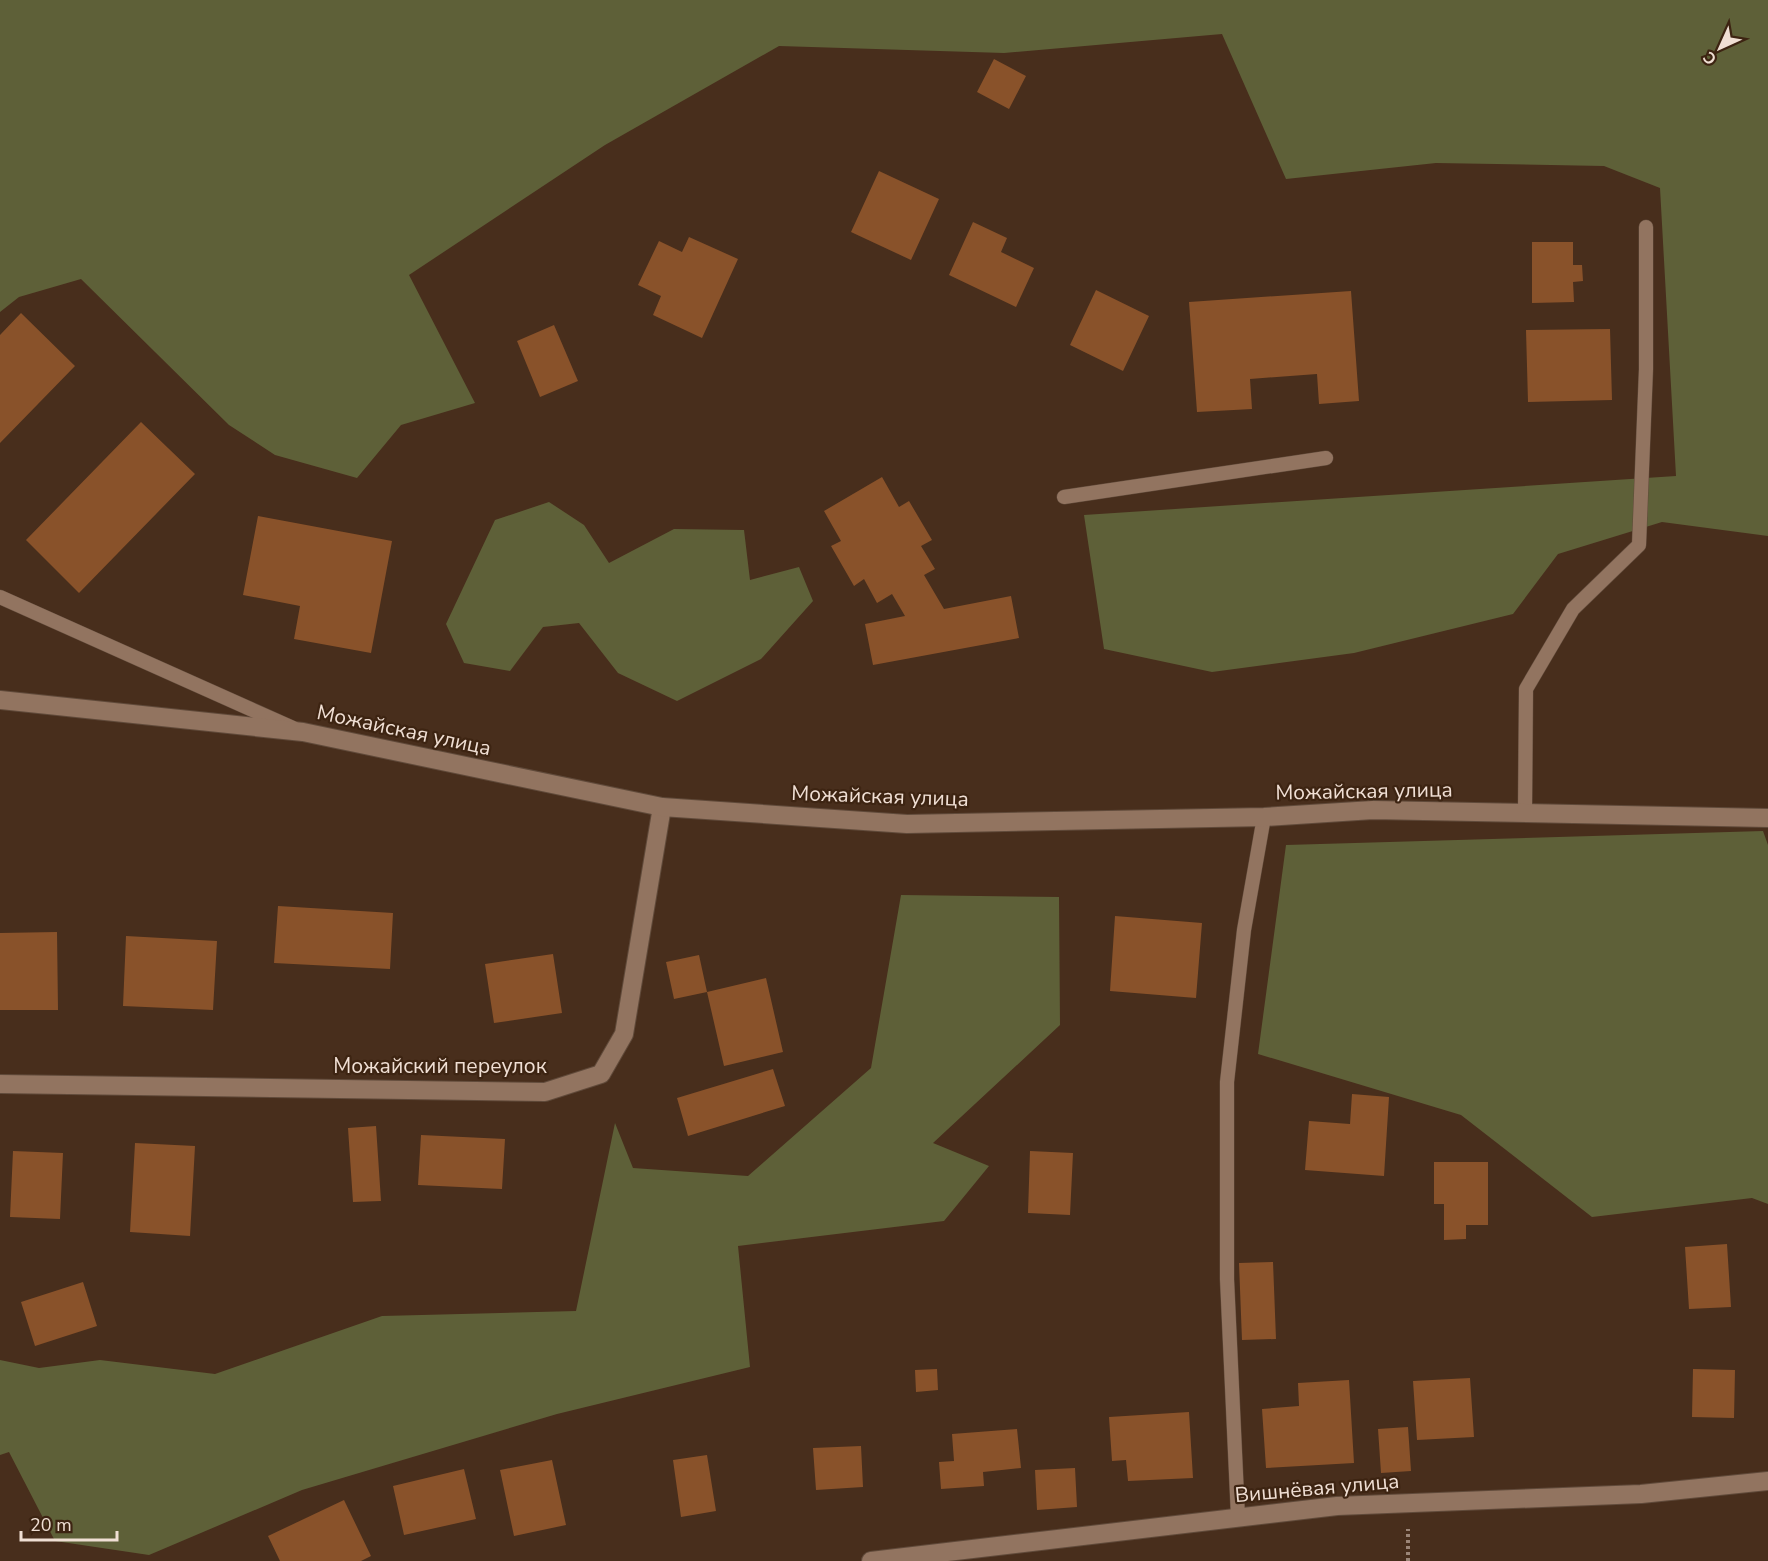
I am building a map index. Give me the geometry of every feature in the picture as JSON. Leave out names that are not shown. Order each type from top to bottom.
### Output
[{"type":"street","name":"Можайская улица","points":[[0,700],[303,732],[662,807],[907,824],[1264,817],[1373,810],[1768,818]]},
{"type":"street","name":"Можайский переулок","points":[[0,1084],[545,1092],[601,1074],[624,1034],[662,807]]},
{"type":"street","name":"Вишнёвая улица","points":[[872,1561],[1337,1506],[1641,1494],[1768,1480]]},
{"type":"lane","points":[[1525,813],[1526,689],[1573,609],[1640,545],[1646,369],[1646,227]]},
{"type":"lane","points":[[1064,497],[1326,458]]},
{"type":"lane","points":[[0,597],[303,732]]},
{"type":"lane","points":[[1238,1517],[1227,1279],[1227,1082],[1244,930],[1264,817]]},
{"type":"path","points":[[1408,1561],[1409,1503]]},
{"type":"green space","points":[[0,0],[1768,0],[1768,536],[1662,522],[1558,554],[1513,614],[1354,653],[1212,672],[1104,649],[1084,515],[1676,476],[1660,188],[1604,166],[1436,163],[1286,179],[1222,34],[1004,53],[779,46],[605,145],[409,275],[475,403],[401,425],[357,478],[275,455],[229,425],[81,279],[19,297],[0,312]]},
{"type":"green space","points":[[549,502],[584,525],[609,563],[674,529],[744,530],[750,580],[799,567],[813,601],[761,659],[677,701],[618,673],[579,623],[543,627],[510,671],[464,663],[446,624],[495,520]]},
{"type":"green space","points":[[1763,831],[1768,845],[1768,1204],[1752,1198],[1592,1217],[1461,1115],[1258,1054],[1286,845]]},
{"type":"green space","points":[[901,895],[1059,897],[1060,1025],[933,1143],[989,1166],[944,1221],[738,1246],[750,1367],[557,1414],[302,1490],[149,1555],[55,1541],[9,1452],[0,1455],[0,1360],[39,1368],[100,1360],[215,1374],[382,1316],[576,1311],[615,1123],[633,1168],[748,1176],[871,1068]]},
{"type":"building","points":[[994,59],[1026,76],[1009,109],[977,92]]},
{"type":"building","points":[[879,171],[939,199],[911,260],[851,232]]},
{"type":"building","points":[[973,222],[1007,238],[1001,252],[1034,268],[1016,307],[949,275]]},
{"type":"building","points":[[689,237],[738,259],[702,338],[653,315],[661,296],[638,285],[659,241],[682,252]]},
{"type":"building","points":[[1532,242],[1573,242],[1573,265],[1582,265],[1583,281],[1573,282],[1574,302],[1532,303]]},
{"type":"building","points":[[1096,290],[1149,316],[1123,371],[1070,345]]},
{"type":"building","points":[[1351,291],[1359,401],[1319,404],[1317,374],[1250,379],[1252,409],[1197,412],[1189,302]]},
{"type":"building","points":[[21,313],[75,366],[0,443],[0,335]]},
{"type":"building","points":[[554,325],[578,381],[540,397],[517,341]]},
{"type":"building","points":[[1610,329],[1612,400],[1528,402],[1526,330]]},
{"type":"building","points":[[141,422],[195,474],[79,593],[26,540]]},
{"type":"building","points":[[882,477],[899,507],[909,501],[932,540],[921,546],[935,569],[924,575],[944,609],[1011,596],[1019,638],[873,665],[865,624],[905,616],[892,594],[877,603],[864,579],[854,586],[831,546],[841,541],[824,511]]},
{"type":"building","points":[[258,516],[392,541],[371,653],[294,639],[300,606],[243,595]]},
{"type":"building","points":[[278,906],[393,913],[390,969],[274,963]]},
{"type":"building","points":[[1115,916],[1202,923],[1196,998],[1110,991]]},
{"type":"building","points":[[57,932],[58,1010],[0,1010],[0,933]]},
{"type":"building","points":[[126,936],[217,941],[213,1010],[123,1006]]},
{"type":"building","points":[[553,954],[562,1013],[494,1023],[485,964]]},
{"type":"building","points":[[699,955],[707,992],[674,999],[666,962]]},
{"type":"building","points":[[766,978],[783,1052],[724,1066],[707,992]]},
{"type":"building","points":[[773,1069],[785,1106],[688,1136],[677,1098]]},
{"type":"building","points":[[1352,1094],[1389,1097],[1384,1176],[1305,1170],[1309,1121],[1350,1124]]},
{"type":"building","points":[[376,1126],[381,1201],[353,1202],[348,1128]]},
{"type":"building","points":[[421,1135],[505,1139],[502,1189],[418,1185]]},
{"type":"building","points":[[135,1143],[195,1146],[190,1236],[130,1232]]},
{"type":"building","points":[[13,1151],[63,1153],[60,1219],[10,1217]]},
{"type":"building","points":[[1030,1151],[1073,1153],[1070,1215],[1028,1213]]},
{"type":"building","points":[[1434,1162],[1488,1162],[1488,1225],[1466,1225],[1466,1239],[1444,1240],[1444,1204],[1434,1204]]},
{"type":"building","points":[[1727,1244],[1731,1307],[1689,1309],[1685,1247]]},
{"type":"building","points":[[1273,1262],[1276,1339],[1242,1340],[1239,1263]]},
{"type":"building","points":[[83,1282],[97,1326],[35,1346],[21,1302]]},
{"type":"building","points":[[937,1369],[938,1390],[916,1392],[915,1370]]},
{"type":"building","points":[[1693,1369],[1735,1370],[1734,1418],[1692,1417]]},
{"type":"building","points":[[1470,1378],[1474,1437],[1417,1440],[1413,1381]]},
{"type":"building","points":[[1349,1380],[1354,1463],[1266,1468],[1262,1409],[1299,1406],[1298,1383]]},
{"type":"building","points":[[1189,1412],[1193,1478],[1128,1481],[1126,1460],[1112,1461],[1109,1417]]},
{"type":"building","points":[[1408,1427],[1411,1471],[1381,1473],[1378,1429]]},
{"type":"building","points":[[1017,1429],[1021,1468],[983,1472],[984,1486],[941,1489],[939,1462],[954,1461],[952,1434]]},
{"type":"building","points":[[861,1446],[863,1487],[816,1490],[813,1448]]},
{"type":"building","points":[[707,1455],[716,1511],[681,1517],[673,1460]]},
{"type":"building","points":[[552,1460],[566,1525],[514,1536],[500,1470]]},
{"type":"building","points":[[1075,1468],[1077,1507],[1037,1510],[1035,1470]]},
{"type":"building","points":[[464,1469],[476,1519],[404,1535],[393,1486]]},
{"type":"building","points":[[344,1500],[371,1556],[361,1561],[280,1561],[268,1536]]}]
